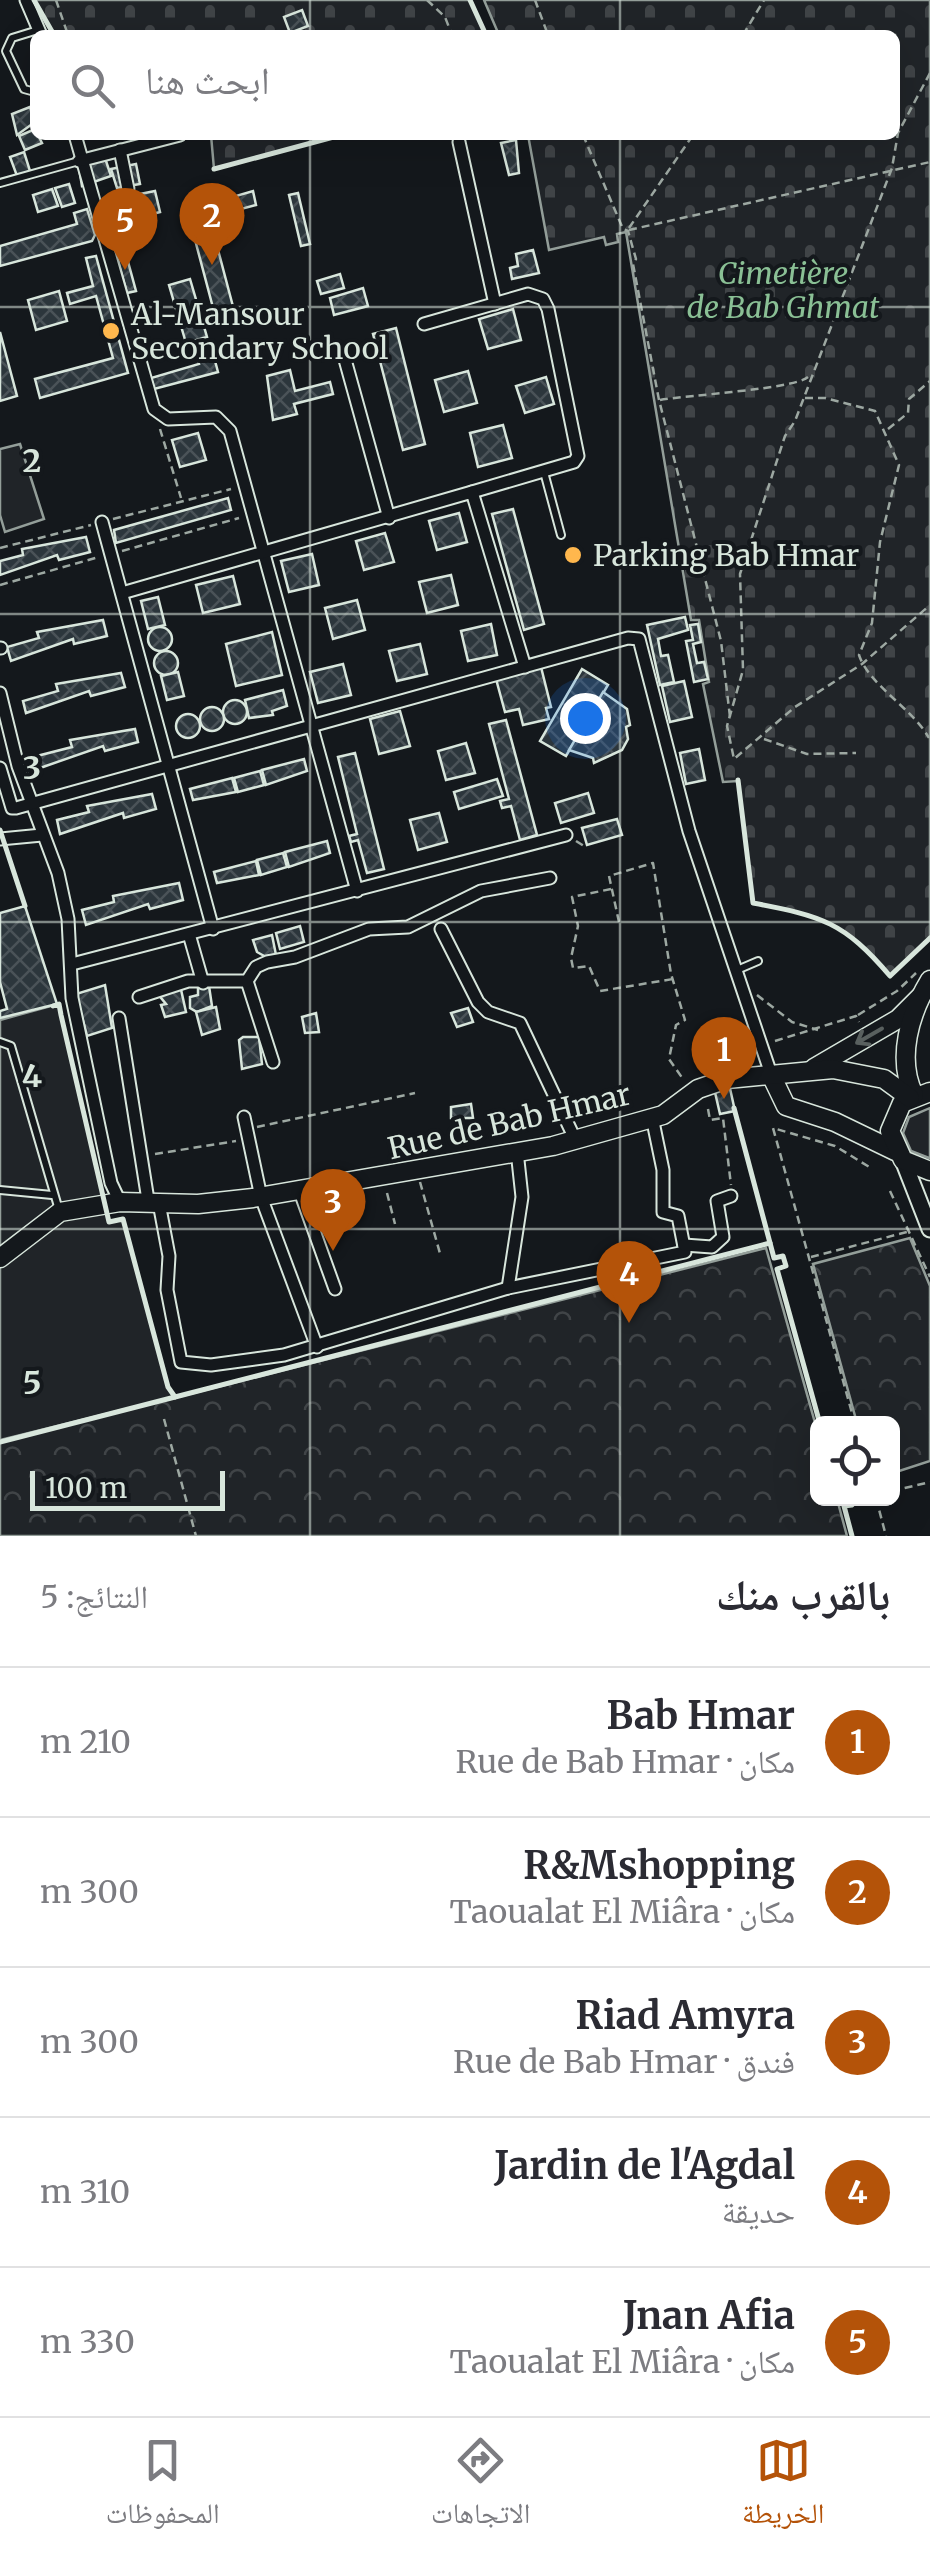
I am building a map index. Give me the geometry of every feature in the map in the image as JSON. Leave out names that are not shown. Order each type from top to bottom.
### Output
[{"type":"main road","points":[[813,1069],[898,1018],[923,982]]},
{"type":"main road","points":[[899,1155],[892,1119],[918,1095],[905,1070],[910,1027],[923,982]]},
{"type":"main road","name":"Rue de Bab Hmar","points":[[0,1258],[56,1203],[198,1204],[417,1171],[576,1139],[662,1115],[710,1082],[813,1069],[874,1076],[918,1095]]},
{"type":"main road","points":[[772,1077],[786,1106],[835,1122],[930,1171]]},
{"type":"street","points":[[26,0],[39,30]]},
{"type":"street","points":[[77,140],[154,409],[168,419],[223,421],[246,485],[357,891]]},
{"type":"street","points":[[80,160],[160,140]]},
{"type":"street","points":[[459,142],[495,304]]},
{"type":"street","points":[[120,150],[128,189]]},
{"type":"street","points":[[122,593],[390,518],[544,471],[578,456],[548,309],[542,299],[528,294],[424,324]]},
{"type":"street","points":[[344,356],[390,518]]},
{"type":"street","points":[[472,492],[524,667]]},
{"type":"street","points":[[102,522],[212,928]]},
{"type":"street","points":[[0,768],[12,808],[628,638],[642,644],[689,831],[772,1077]]},
{"type":"street","points":[[0,693],[30,801],[65,904],[72,998],[111,1184],[120,1202]]},
{"type":"street","points":[[0,839],[42,835]]},
{"type":"street","points":[[72,964],[566,836]]},
{"type":"street","points":[[247,981],[256,967],[267,962],[295,957],[369,929],[408,927],[481,892],[550,878]]},
{"type":"street","points":[[440,929],[482,1006],[520,1023],[576,1139]]},
{"type":"street","points":[[189,934],[203,983]]},
{"type":"street","points":[[139,997],[178,983],[247,981]]},
{"type":"street","points":[[247,981],[274,1062]]},
{"type":"street","points":[[119,1018],[144,1156],[169,1256],[167,1290],[181,1362],[211,1365],[317,1347],[508,1288],[685,1252],[678,1216],[663,1212],[663,1170],[652,1117]]},
{"type":"street","points":[[246,1129],[261,1197],[317,1347]]},
{"type":"street","points":[[508,1288],[522,1197],[517,1152]]},
{"type":"street","points":[[899,1155],[930,1230]]},
{"type":"street","points":[[299,1190],[334,1289]]},
{"type":"street","points":[[684,1245],[712,1247],[716,1238],[722,1237],[717,1201],[731,1196]]},
{"type":"lane","points":[[30,34],[12,38],[6,51],[24,89],[30,91]]},
{"type":"lane","points":[[0,183],[80,160]]},
{"type":"lane","points":[[544,471],[561,535]]},
{"type":"lane","points":[[737,970],[758,962]]},
{"type":"lane","points":[[0,1042],[11,1046],[56,1203],[0,1190]]},
{"type":"path","points":[[56,0],[66,30]]},
{"type":"path","points":[[427,0],[444,17],[450,30]]},
{"type":"path","points":[[535,0],[546,30]]},
{"type":"path","points":[[745,30],[764,0]]},
{"type":"path","points":[[900,129],[930,72]]},
{"type":"path","points":[[585,140],[622,229],[628,231],[930,162]]},
{"type":"path","points":[[690,140],[628,231],[659,400],[721,641],[730,719]]},
{"type":"path","points":[[897,140],[892,168],[786,436],[740,574],[742,670],[727,726],[734,759],[795,707],[862,664],[930,605]]},
{"type":"path","points":[[659,400],[752,386],[800,385],[811,376]]},
{"type":"path","points":[[887,430],[908,414],[909,399],[930,381]]},
{"type":"path","points":[[803,398],[825,398],[875,411],[887,430],[898,465],[880,542],[875,607],[859,655],[862,664],[891,696],[917,716],[929,738]]},
{"type":"path","points":[[154,409],[182,501]]},
{"type":"path","points":[[0,548],[246,485]]},
{"type":"path","points":[[0,585],[254,514]]},
{"type":"path","points":[[763,738],[807,754],[856,754]]},
{"type":"path","points":[[619,922],[609,876],[654,863],[673,979],[684,1020],[676,1026],[669,1059],[692,1092]]},
{"type":"path","points":[[612,889],[572,897],[578,926],[570,958],[573,968],[589,966],[600,992],[673,979]]},
{"type":"path","points":[[774,1041],[856,1016],[897,991],[923,982]]},
{"type":"path","points":[[746,998],[758,994],[792,1022],[819,1030]]},
{"type":"path","points":[[856,1016],[860,1024]]},
{"type":"path","points":[[144,1156],[246,1129],[415,1093]]},
{"type":"path","points":[[708,1108],[710,1120],[723,1118],[731,1196]]},
{"type":"path","points":[[853,1416],[773,1128],[835,1146],[871,1168]]},
{"type":"path","points":[[417,1171],[441,1257]]},
{"type":"path","points":[[382,1177],[395,1224]]},
{"type":"path","points":[[890,1191],[930,1277]]},
{"type":"path","points":[[809,1258],[907,1232]]},
{"type":"path","points":[[164,1420],[196,1536]]},
{"type":"path","points":[[900,1489],[930,1482]]},
{"type":"path","points":[[878,1506],[886,1536]]},
{"type":"green space","points":[[34,0],[470,0],[484,30],[51,30]]},
{"type":"green space","name":"Cimetière de Bab Ghmat","points":[[484,0],[930,0],[930,938],[890,976],[859,944],[830,924],[753,903],[738,781],[723,782],[703,684],[709,682],[699,620],[691,620],[626,232],[617,234],[618,242],[606,245],[604,237],[549,250],[529,140],[900,140],[900,30],[497,30]]},
{"type":"green space","points":[[211,140],[322,140],[214,169]]},
{"type":"green space","points":[[20,444],[44,519],[5,532],[0,515],[0,449]]},
{"type":"green space","points":[[58,1004],[109,1221],[123,1219],[168,1387],[175,1397],[0,1440],[0,1020]]},
{"type":"green space","points":[[930,1108],[929,1158],[911,1151],[903,1133],[909,1117]]},
{"type":"green space","points":[[910,1238],[930,1286],[930,1461],[900,1471],[900,1416],[855,1416],[813,1264]]},
{"type":"green space","points":[[766,1248],[813,1416],[810,1416],[810,1506],[839,1506],[847,1536],[0,1536],[0,1442]]},
{"type":"building","points":[[302,10],[308,26],[289,30],[284,17]]},
{"type":"building","points":[[30,107],[30,126],[17,135],[12,114]]},
{"type":"building","points":[[30,131],[30,140],[42,143],[25,150],[19,136]]},
{"type":"building","points":[[516,140],[519,173],[509,175],[501,143]]},
{"type":"building","points":[[24,152],[30,171],[17,176],[10,157]]},
{"type":"building","points":[[105,158],[111,176],[82,186],[78,162]]},
{"type":"building","points":[[136,164],[140,184],[117,188],[111,169]]},
{"type":"building","points":[[69,184],[75,203],[62,207],[55,188]]},
{"type":"building","points":[[52,189],[58,206],[38,212],[33,195]]},
{"type":"building","points":[[155,191],[160,212],[145,216],[140,194]]},
{"type":"building","points":[[253,191],[256,205],[226,213],[222,200]]},
{"type":"building","points":[[298,193],[310,244],[301,246],[289,195]]},
{"type":"building","points":[[87,209],[95,235],[92,241],[0,266],[0,246],[77,224],[74,213]]},
{"type":"building","points":[[208,212],[235,314],[216,319],[189,217]]},
{"type":"building","points":[[124,247],[136,291],[127,293],[115,249]]},
{"type":"building","points":[[533,250],[539,273],[512,279],[510,268],[518,266],[516,254]]},
{"type":"building","name":"Al-Mansour Secondary School","points":[[96,256],[128,373],[40,398],[35,379],[113,358],[96,296],[70,304],[67,293],[93,286],[86,258]]},
{"type":"building","points":[[340,274],[344,288],[321,294],[317,281]]},
{"type":"building","points":[[190,279],[207,337],[186,343],[169,285]]},
{"type":"building","points":[[363,288],[368,306],[334,315],[330,298]]},
{"type":"building","points":[[59,291],[67,321],[36,330],[28,300]]},
{"type":"building","points":[[513,309],[521,340],[488,349],[479,319]]},
{"type":"building","points":[[396,328],[425,444],[403,450],[373,334]]},
{"type":"building","points":[[0,332],[17,396],[0,401]]},
{"type":"building","points":[[210,342],[218,372],[154,389],[151,378],[199,364],[194,346]]},
{"type":"building","points":[[290,370],[295,391],[330,382],[333,394],[294,404],[297,414],[273,420],[267,376]]},
{"type":"building","points":[[468,371],[477,403],[444,412],[435,380]]},
{"type":"building","points":[[546,377],[554,404],[525,413],[516,386]]},
{"type":"building","points":[[503,425],[512,458],[478,467],[470,433]]},
{"type":"building","points":[[198,433],[206,460],[180,467],[172,440]]},
{"type":"building","points":[[228,498],[231,510],[116,543],[114,530]]},
{"type":"building","points":[[513,509],[544,624],[524,630],[492,514]]},
{"type":"building","points":[[459,513],[467,542],[437,550],[429,521]]},
{"type":"building","points":[[385,533],[394,562],[364,570],[356,541]]},
{"type":"building","points":[[86,537],[90,552],[59,560],[57,555],[0,575],[0,561],[23,555],[22,549]]},
{"type":"building","points":[[312,554],[319,585],[289,592],[281,561]]},
{"type":"building","points":[[451,575],[458,605],[427,613],[419,582]]},
{"type":"building","points":[[233,576],[240,604],[203,613],[196,585]]},
{"type":"building","points":[[158,597],[165,625],[148,629],[141,601]]},
{"type":"building","points":[[357,600],[365,630],[333,639],[325,608]]},
{"type":"building","points":[[685,617],[688,630],[658,639],[661,656],[668,655],[674,682],[660,685],[647,625]]},
{"type":"building","points":[[103,620],[107,636],[74,644],[73,639],[11,661],[7,647],[39,638],[37,632]]},
{"type":"building","points":[[491,624],[497,655],[468,661],[461,631]]},
{"type":"building","points":[[698,624],[701,642],[693,644],[697,663],[704,662],[708,679],[694,682],[686,641],[693,640],[690,625]]},
{"type":"building","points":[[160,627],[172,639],[160,651],[148,639]]},
{"type":"building","points":[[272,632],[282,675],[236,686],[226,644]]},
{"type":"building","points":[[420,644],[427,674],[397,681],[389,651]]},
{"type":"building","points":[[166,651],[178,663],[166,675],[154,663]]},
{"type":"building","points":[[343,664],[351,695],[318,703],[310,672]]},
{"type":"building","points":[[541,667],[551,707],[546,708],[549,719],[523,725],[519,709],[505,712],[496,679]]},
{"type":"building","points":[[582,669],[608,685],[566,756],[540,741]]},
{"type":"building","points":[[178,672],[184,696],[167,700],[161,676]]},
{"type":"building","points":[[121,673],[125,687],[91,696],[89,691],[26,713],[23,701],[58,691],[56,684]]},
{"type":"building","points":[[684,681],[692,717],[670,722],[662,686]]},
{"type":"building","points":[[283,690],[287,706],[272,711],[273,715],[249,718],[245,700]]},
{"type":"building","points":[[603,692],[627,709],[630,725],[626,727],[628,739],[622,750],[594,763],[593,758],[569,750]]},
{"type":"building","points":[[235,700],[247,712],[235,724],[223,712]]},
{"type":"building","points":[[212,707],[224,719],[212,731],[200,719]]},
{"type":"building","points":[[400,711],[410,746],[379,754],[370,719]]},
{"type":"building","points":[[188,714],[200,726],[188,738],[176,726]]},
{"type":"building","points":[[506,720],[537,835],[520,840],[511,806],[502,808],[500,801],[509,799],[489,724]]},
{"type":"building","points":[[135,729],[138,742],[105,751],[103,746],[40,768],[37,756],[72,747],[70,740]]},
{"type":"building","points":[[466,743],[475,773],[446,780],[438,751]]},
{"type":"building","points":[[699,749],[705,780],[686,784],[680,753]]},
{"type":"building","points":[[355,753],[384,869],[367,873],[358,840],[351,842],[349,836],[357,834],[338,757]]},
{"type":"building","points":[[304,759],[307,771],[266,785],[262,770]]},
{"type":"building","points":[[260,771],[264,785],[238,792],[234,778]]},
{"type":"building","points":[[232,778],[236,792],[193,800],[190,789]]},
{"type":"building","points":[[497,779],[503,796],[459,809],[454,792]]},
{"type":"building","points":[[588,793],[594,813],[561,823],[555,803]]},
{"type":"building","points":[[152,794],[156,809],[124,818],[123,813],[60,834],[57,820],[89,812],[87,806]]},
{"type":"building","points":[[439,813],[447,842],[418,850],[410,820]]},
{"type":"building","points":[[617,819],[622,835],[587,845],[582,828]]},
{"type":"building","points":[[327,841],[330,853],[289,867],[285,852]]},
{"type":"building","points":[[283,853],[287,867],[261,875],[257,860]]},
{"type":"building","points":[[256,861],[259,875],[217,883],[214,872]]},
{"type":"building","points":[[179,883],[183,900],[150,909],[148,904],[86,925],[82,910],[114,902],[113,896]]},
{"type":"building","points":[[25,906],[57,1004],[0,1018],[0,1011],[7,1009],[0,982],[0,913]]},
{"type":"building","points":[[300,926],[304,942],[280,949],[276,933]]},
{"type":"building","points":[[272,935],[276,955],[266,957],[257,952],[253,940]]},
{"type":"building","points":[[105,985],[112,1028],[87,1036],[76,994]]},
{"type":"building","points":[[180,985],[186,1012],[165,1017],[161,1005],[166,1004],[157,993]]},
{"type":"building","points":[[198,986],[209,986],[212,1006],[197,1012],[190,1008],[190,997],[198,995]]},
{"type":"building","points":[[216,1007],[220,1029],[202,1035],[196,1012]]},
{"type":"building","points":[[468,1008],[473,1022],[457,1027],[451,1013]]},
{"type":"building","points":[[316,1013],[319,1032],[305,1033],[302,1017]]},
{"type":"building","points":[[259,1037],[262,1064],[242,1069],[239,1040]]},
{"type":"building","points":[[729,1084],[735,1111],[720,1114],[714,1088]]},
{"type":"building","points":[[471,1104],[473,1118],[451,1118],[451,1107]]},
{"type":"wall","points":[[34,0],[51,30]]},
{"type":"wall","points":[[470,0],[484,30]]},
{"type":"wall","points":[[214,169],[322,140]]},
{"type":"wall","points":[[738,780],[753,903],[830,924],[859,944],[890,976],[930,938]]},
{"type":"wall","points":[[0,830],[25,906]]},
{"type":"wall","points":[[53,1006],[59,1004],[109,1222],[123,1219],[168,1387],[175,1397],[770,1243]]},
{"type":"wall","points":[[718,1045],[727,1079]]},
{"type":"wall","points":[[734,1108],[774,1258],[783,1256],[786,1266],[777,1269],[818,1416]]},
{"type":"wall","points":[[0,1442],[175,1397]]},
{"type":"wall","points":[[844,1506],[852,1536]]},
{"type":"place","name":"R&Mshopping","points":[[212,265]]},
{"type":"place","name":"Jnan Afia","points":[[125,270]]},
{"type":"place","name":"Al-Mansour Secondary School","points":[[111,331]]},
{"type":"place","name":"Parking Bab Hmar","points":[[573,555]]},
{"type":"place","name":"Bab Hmar","points":[[724,1099]]},
{"type":"place","name":"Riad Amyra","points":[[333,1251]]},
{"type":"place","name":"Jardin de l'Agdal","points":[[629,1323]]}]
